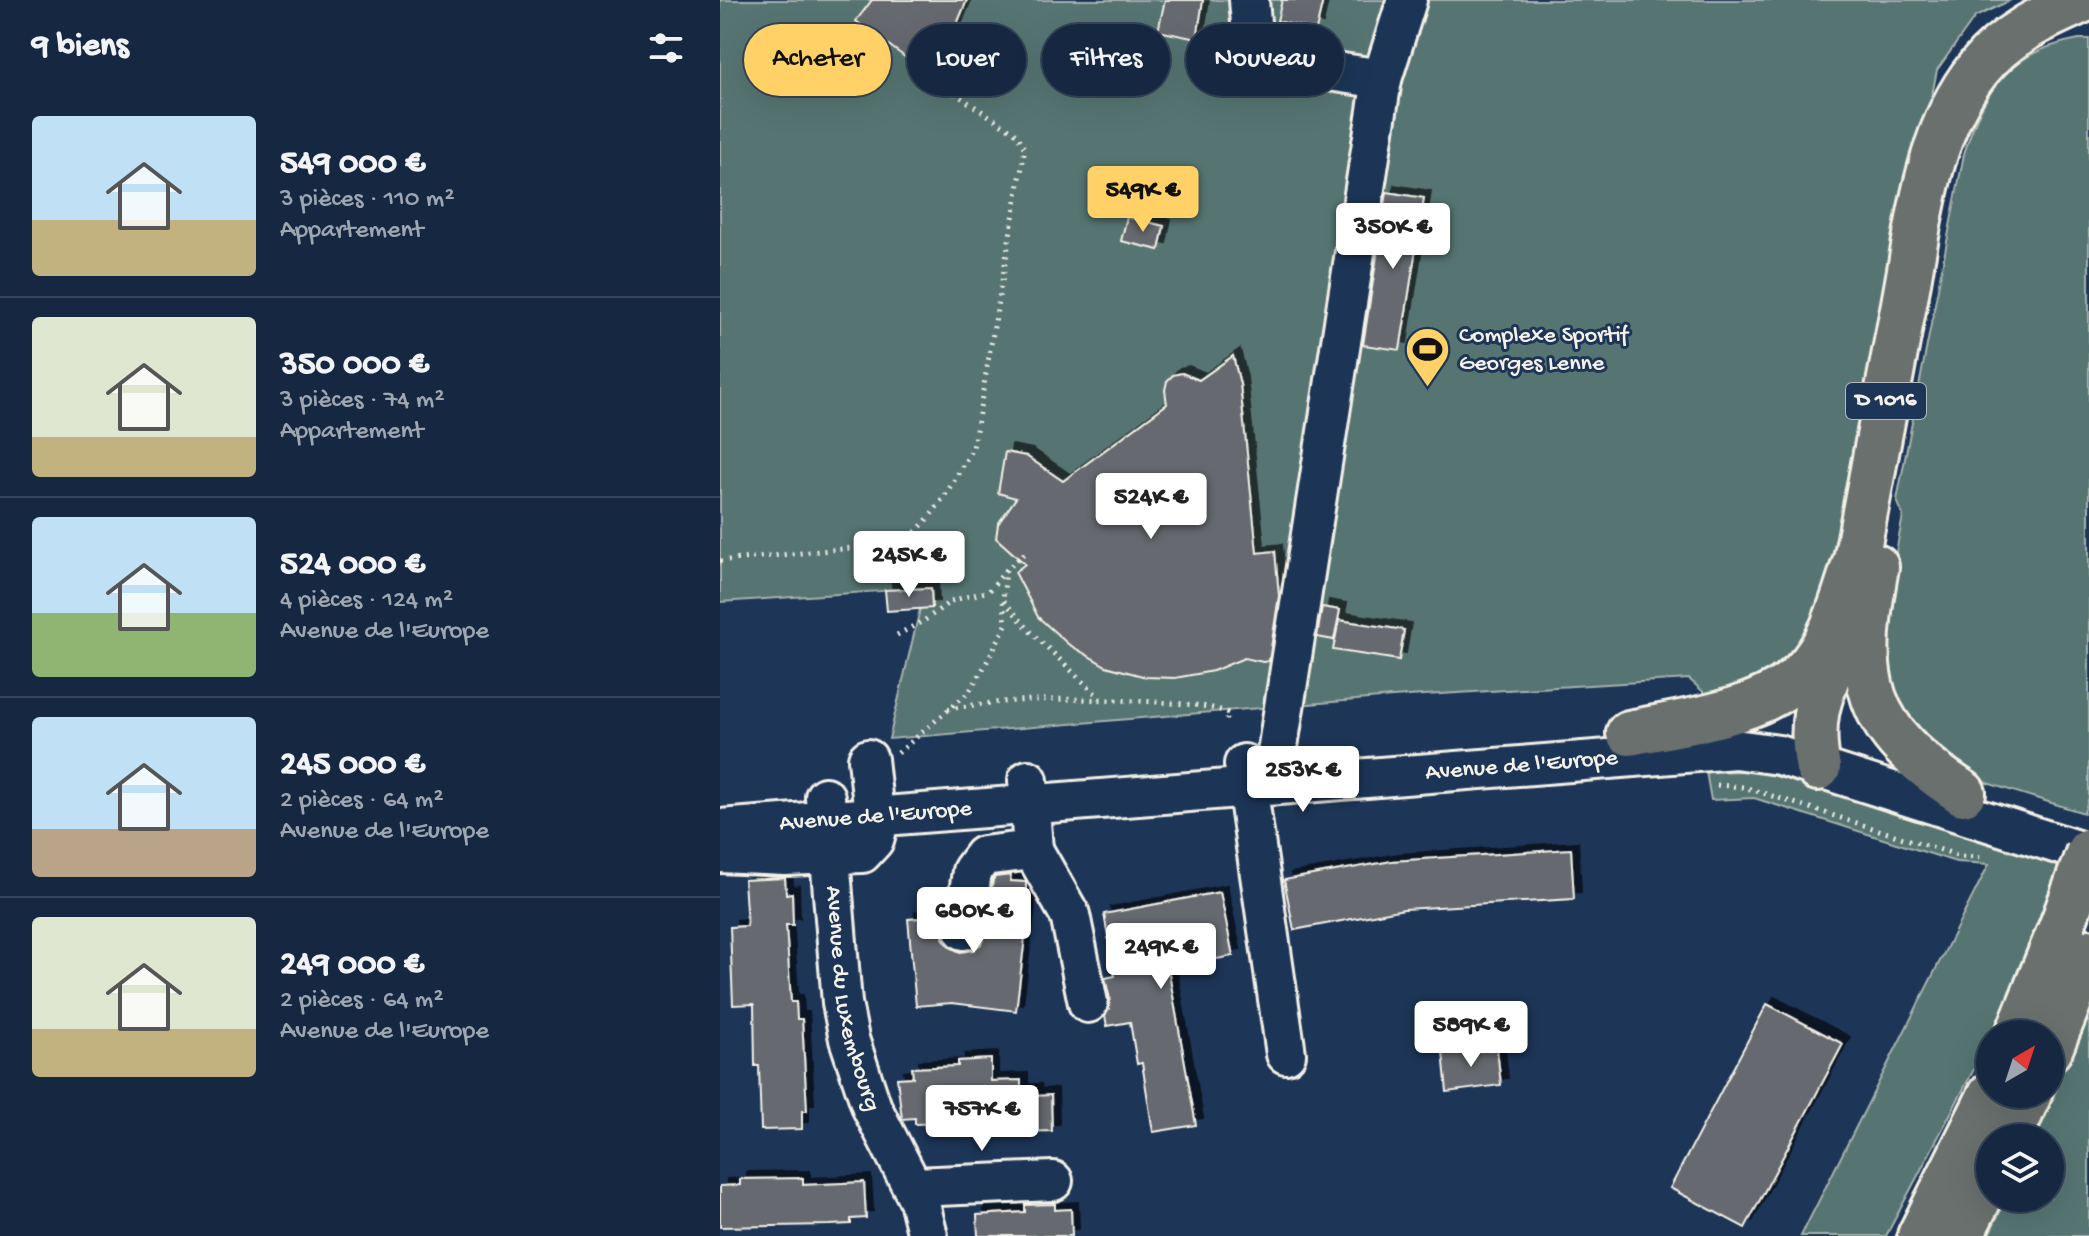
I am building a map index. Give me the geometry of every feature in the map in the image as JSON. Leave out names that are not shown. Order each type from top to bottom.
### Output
[{"type":"highway","name":"D 1016","points":[[1821,754],[1815,712],[1849,618],[1856,560],[1926,190],[1945,128],[1969,82],[1998,47],[2036,20],[2083,0]]},
{"type":"highway","name":"D 1016","points":[[1821,754],[1852,709],[1864,655],[1873,581],[1944,187],[1957,141],[1978,96],[2005,62],[2043,38],[2056,33],[2089,29]]},
{"type":"highway","name":"D 1016","points":[[1629,733],[1724,713],[1796,680],[1828,638],[1856,560]]},
{"type":"highway","name":"D 1016","points":[[1864,655],[1874,700],[1894,735],[1913,757],[1963,793]]},
{"type":"highway","points":[[2057,1020],[2076,938],[2089,852]]},
{"type":"highway","points":[[2026,1020],[2076,938]]},
{"type":"highway","points":[[1920,1236],[1984,1108]]},
{"type":"highway","points":[[1962,1234],[1976,1206]]},
{"type":"street","points":[[1249,0],[1253,45],[1276,63],[1382,79]]},
{"type":"street","points":[[1286,1054],[1255,770],[1382,79],[1407,0]]},
{"type":"street","name":"Avenue de l'Europe","points":[[876,782],[962,809],[1029,792],[1629,733],[1728,731],[1780,736],[1884,778]]},
{"type":"street","name":"Avenue de l'Europe","points":[[1255,770],[1735,749],[1779,755],[1821,754]]},
{"type":"street","points":[[1884,778],[1963,793],[2089,835]]},
{"type":"street","points":[[1884,778],[2089,852]]},
{"type":"street","name":"Avenue de l'Europe","points":[[876,782],[1029,792]]},
{"type":"street","name":"Avenue de l'Europe","points":[[836,831],[876,782]]},
{"type":"street","points":[[1029,792],[1033,850],[1070,915],[1088,1003]]},
{"type":"street","name":"Avenue de l'Europe","points":[[720,806],[836,831]]},
{"type":"street","points":[[720,853],[836,831],[890,848],[962,809]]},
{"type":"street","name":"Avenue de l'Europe","points":[[720,829],[836,831]]},
{"type":"street","name":"Avenue du Luxembourg","points":[[836,831],[842,1003],[849,1039],[872,1108],[914,1187],[928,1236]]},
{"type":"street","points":[[964,930],[972,871],[983,856],[1033,850]]},
{"type":"street","points":[[914,1187],[1053,1181]]},
{"type":"path","points":[[720,561],[902,543],[920,530],[973,448],[1025,149],[1017,134],[959,96]]},
{"type":"path","points":[[897,635],[951,601],[989,591],[1026,552]]},
{"type":"path","points":[[876,782],[969,692],[1006,625],[1003,600],[1006,570]]},
{"type":"path","points":[[1003,600],[1031,632],[1100,698]]},
{"type":"path","points":[[948,709],[1100,698],[1209,705],[1229,713],[1225,724]]},
{"type":"path","points":[[1712,785],[1744,787],[1960,856],[1993,859]]},
{"type":"green space","name":"Complexe Sportif Georges Lenne","points":[[720,0],[2011,0],[1975,17],[1937,70],[1838,566],[1806,656],[1717,704],[1689,679],[1392,697],[889,739],[925,588],[720,602]]},
{"type":"green space","points":[[2079,39],[2089,39],[2089,797],[2084,813],[1974,779],[1938,762],[1883,688],[1880,596],[1896,552],[1903,516],[1897,500],[1964,154],[1972,131],[1990,93],[2017,64],[2034,53]]},
{"type":"green space","points":[[1781,770],[2067,858],[2019,984],[2000,1020],[1976,1020],[1976,1066],[1886,1236],[1801,1236],[1989,864],[1956,862],[1754,798],[1711,800],[1706,772]]},
{"type":"green space","points":[[2089,995],[2089,1236],[1988,1236],[2000,1212],[2064,1212],[2064,1124],[2042,1124],[2049,1108],[2064,1108],[2064,1067]]},
{"type":"building","points":[[872,0],[967,0],[957,24],[907,24],[907,58],[891,47],[891,24],[860,24],[856,21]]},
{"type":"building","points":[[1165,0],[1203,0],[1199,24],[1186,24],[1186,37],[1170,33],[1170,24],[1160,24]]},
{"type":"building","points":[[1282,0],[1323,0],[1317,24],[1277,21]]},
{"type":"building","points":[[1387,192],[1424,198],[1400,350],[1363,345]]},
{"type":"building","points":[[1127,217],[1164,226],[1159,250],[1121,241]]},
{"type":"building","points":[[1233,356],[1240,384],[1257,553],[1275,551],[1279,596],[1269,661],[1244,658],[1213,671],[1175,678],[1146,677],[1106,666],[1068,644],[1038,617],[1015,572],[1025,564],[996,538],[998,524],[1016,498],[998,493],[1005,452],[1026,456],[1063,481],[1167,404],[1165,390],[1167,381],[1173,375],[1182,373],[1199,380]]},
{"type":"building","points":[[931,588],[932,608],[887,611],[885,590]]},
{"type":"building","points":[[1322,607],[1340,610],[1334,640],[1317,637]]},
{"type":"building","points":[[1339,620],[1404,630],[1399,660],[1333,650]]},
{"type":"building","points":[[1571,849],[1574,899],[1404,909],[1294,930],[1284,880],[1392,861]]},
{"type":"building","points":[[1011,875],[1010,881],[1026,882],[1026,903],[1029,904],[1016,1011],[952,1003],[916,1006],[908,919],[944,916],[943,938],[950,947],[960,952],[973,950],[981,944],[986,934],[993,880]]},
{"type":"building","points":[[785,878],[786,894],[792,893],[793,925],[786,925],[791,1002],[796,1002],[797,1019],[802,1019],[807,1111],[802,1111],[802,1129],[761,1130],[759,1066],[755,1066],[754,1004],[733,1005],[730,927],[747,926],[744,880]]},
{"type":"building","points":[[1220,892],[1233,956],[1168,968],[1196,1125],[1153,1132],[1142,1063],[1137,1064],[1130,1022],[1107,1026],[1105,1016],[1110,999],[1105,978],[1115,976],[1104,914]]},
{"type":"building","points":[[1767,1004],[1843,1044],[1745,1228],[1670,1188]]},
{"type":"building","points":[[1479,1048],[1480,1051],[1497,1049],[1501,1085],[1447,1092],[1443,1052]]},
{"type":"building","points":[[991,1059],[991,1081],[1021,1080],[1021,1091],[1034,1091],[1035,1096],[1051,1095],[1052,1131],[1022,1132],[1022,1127],[991,1128],[991,1116],[945,1119],[945,1123],[915,1124],[915,1118],[902,1119],[897,1078],[913,1077],[912,1068],[958,1066],[958,1061]]},
{"type":"building","points":[[803,1178],[803,1185],[864,1182],[866,1218],[851,1219],[851,1224],[720,1227],[720,1186],[740,1185],[740,1179]]},
{"type":"building","points":[[1055,1204],[1055,1210],[1071,1209],[1072,1236],[978,1236],[977,1215],[1025,1212],[1025,1205]]},
{"type":"place","name":"Complexe Sportif Georges Lenne","points":[[1428,389]]}]
